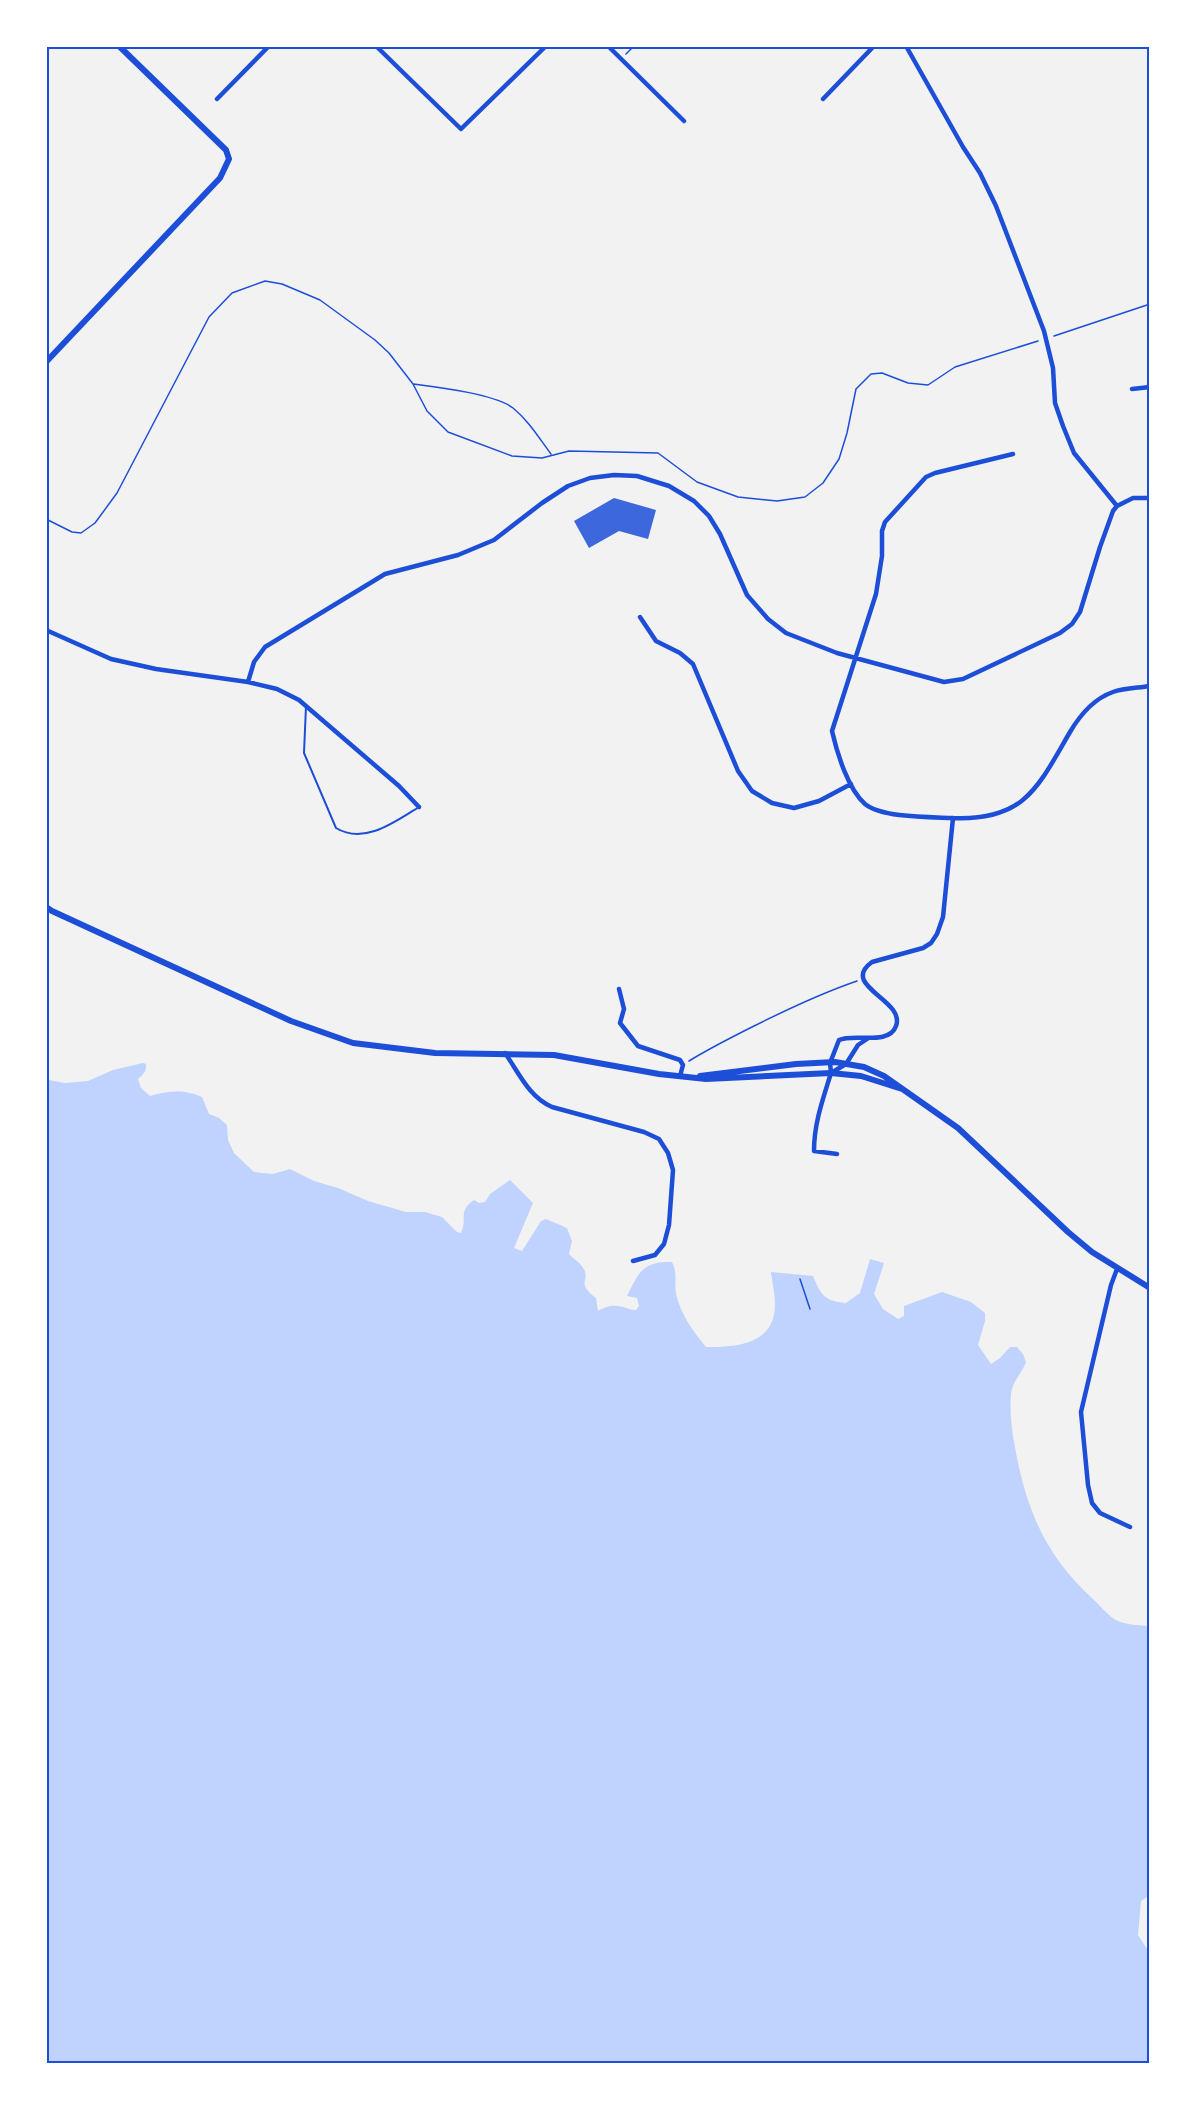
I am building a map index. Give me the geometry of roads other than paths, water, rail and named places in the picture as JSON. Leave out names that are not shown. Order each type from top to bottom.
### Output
[{"type":"street","points":[[46,362],[220,178],[229,159],[226,150],[119,46]]},
{"type":"street","points":[[217,99],[268,46]]},
{"type":"street","points":[[376,46],[461,129],[546,46]]},
{"type":"street","points":[[608,46],[684,121]]},
{"type":"street","points":[[824,99],[874,46]]},
{"type":"street","points":[[906,46],[958,139],[980,173],[996,206],[1044,331],[1053,368],[1055,403],[1074,453],[1117,506]]},
{"type":"street","points":[[1132,389],[1149,387]]},
{"type":"street","points":[[1013,454],[935,472],[901,502],[885,522],[882,531],[882,556],[876,594],[832,731],[836,749],[851,784],[865,804],[884,813],[953,818],[994,815],[1006,811],[1027,798],[1040,784],[1087,707],[1113,692],[1149,686]]},
{"type":"street","points":[[248,682],[254,662],[265,647],[385,574],[458,555],[494,540],[568,486],[590,477],[614,474],[638,476],[669,486],[694,501],[709,516],[720,534],[747,595],[768,619],[786,633],[837,653],[944,682],[963,679],[1060,633],[1072,624],[1080,612],[1113,512],[1117,506],[1133,498],[1149,498]]},
{"type":"street","points":[[640,617],[656,641],[680,653],[693,664],[738,771],[752,791],[772,803],[794,808],[819,801],[851,784]]},
{"type":"street","points":[[46,630],[111,659],[156,669],[248,682],[277,689],[299,700],[399,786],[419,807]]},
{"type":"street","points":[[837,1154],[814,1151],[814,1133],[825,1087],[831,1073],[830,1062],[839,1040],[856,1036],[867,1039],[883,1037],[891,1033],[897,1022],[891,1007],[863,980],[862,973],[872,962],[923,948],[931,943],[937,934],[943,917],[953,818]]},
{"type":"street","points":[[46,907],[291,1021],[353,1043],[435,1053],[554,1055],[680,1076],[830,1062],[864,1067],[884,1076],[958,1128],[1068,1232],[1117,1269],[1149,1288]]},
{"type":"street","points":[[619,989],[624,1009],[620,1023],[629,1036],[638,1046],[680,1060],[683,1065],[680,1076]]},
{"type":"street","points":[[831,1073],[846,1064],[858,1045],[867,1039]]},
{"type":"street","points":[[505,1053],[532,1094],[541,1102],[644,1131],[659,1139],[668,1153],[673,1170],[669,1225],[664,1244],[655,1255],[633,1261]]},
{"type":"street","points":[[693,1076],[706,1079],[831,1073],[861,1076],[902,1089]]},
{"type":"street","points":[[1117,1269],[1111,1285],[1081,1412],[1088,1485],[1092,1503],[1100,1513],[1130,1527]]},
{"type":"lane","points":[[306,706],[304,753],[336,828],[348,833],[369,833],[401,819],[419,807]]},
{"type":"water","points":[[146,1064],[146,1069],[138,1079],[141,1088],[150,1096],[176,1092],[202,1097],[209,1114],[219,1118],[227,1125],[228,1140],[234,1153],[254,1172],[273,1174],[290,1169],[314,1181],[368,1201],[406,1212],[425,1212],[442,1217],[457,1232],[461,1233],[464,1212],[469,1204],[474,1200],[479,1203],[485,1202],[490,1194],[510,1180],[533,1203],[514,1248],[522,1251],[541,1221],[546,1219],[567,1228],[572,1241],[569,1254],[585,1272],[586,1288],[596,1298],[598,1311],[614,1306],[636,1310],[639,1306],[637,1298],[627,1296],[639,1274],[648,1266],[672,1262],[676,1294],[681,1309],[692,1329],[706,1347],[729,1346],[752,1341],[768,1328],[773,1318],[775,1304],[771,1272],[813,1276],[824,1296],[833,1301],[846,1303],[860,1293],[870,1259],[884,1263],[874,1294],[883,1309],[898,1319],[904,1316],[904,1306],[942,1292],[971,1302],[985,1313],[978,1345],[991,1364],[1010,1347],[1017,1347],[1026,1362],[1012,1390],[1012,1426],[1022,1479],[1043,1536],[1078,1585],[1111,1617],[1127,1624],[1149,1626],[1150,1895],[1141,1901],[1138,1935],[1149,1952],[1149,2063],[47,2063],[46,1077],[49,1080],[65,1083],[88,1081],[113,1070]]}]
